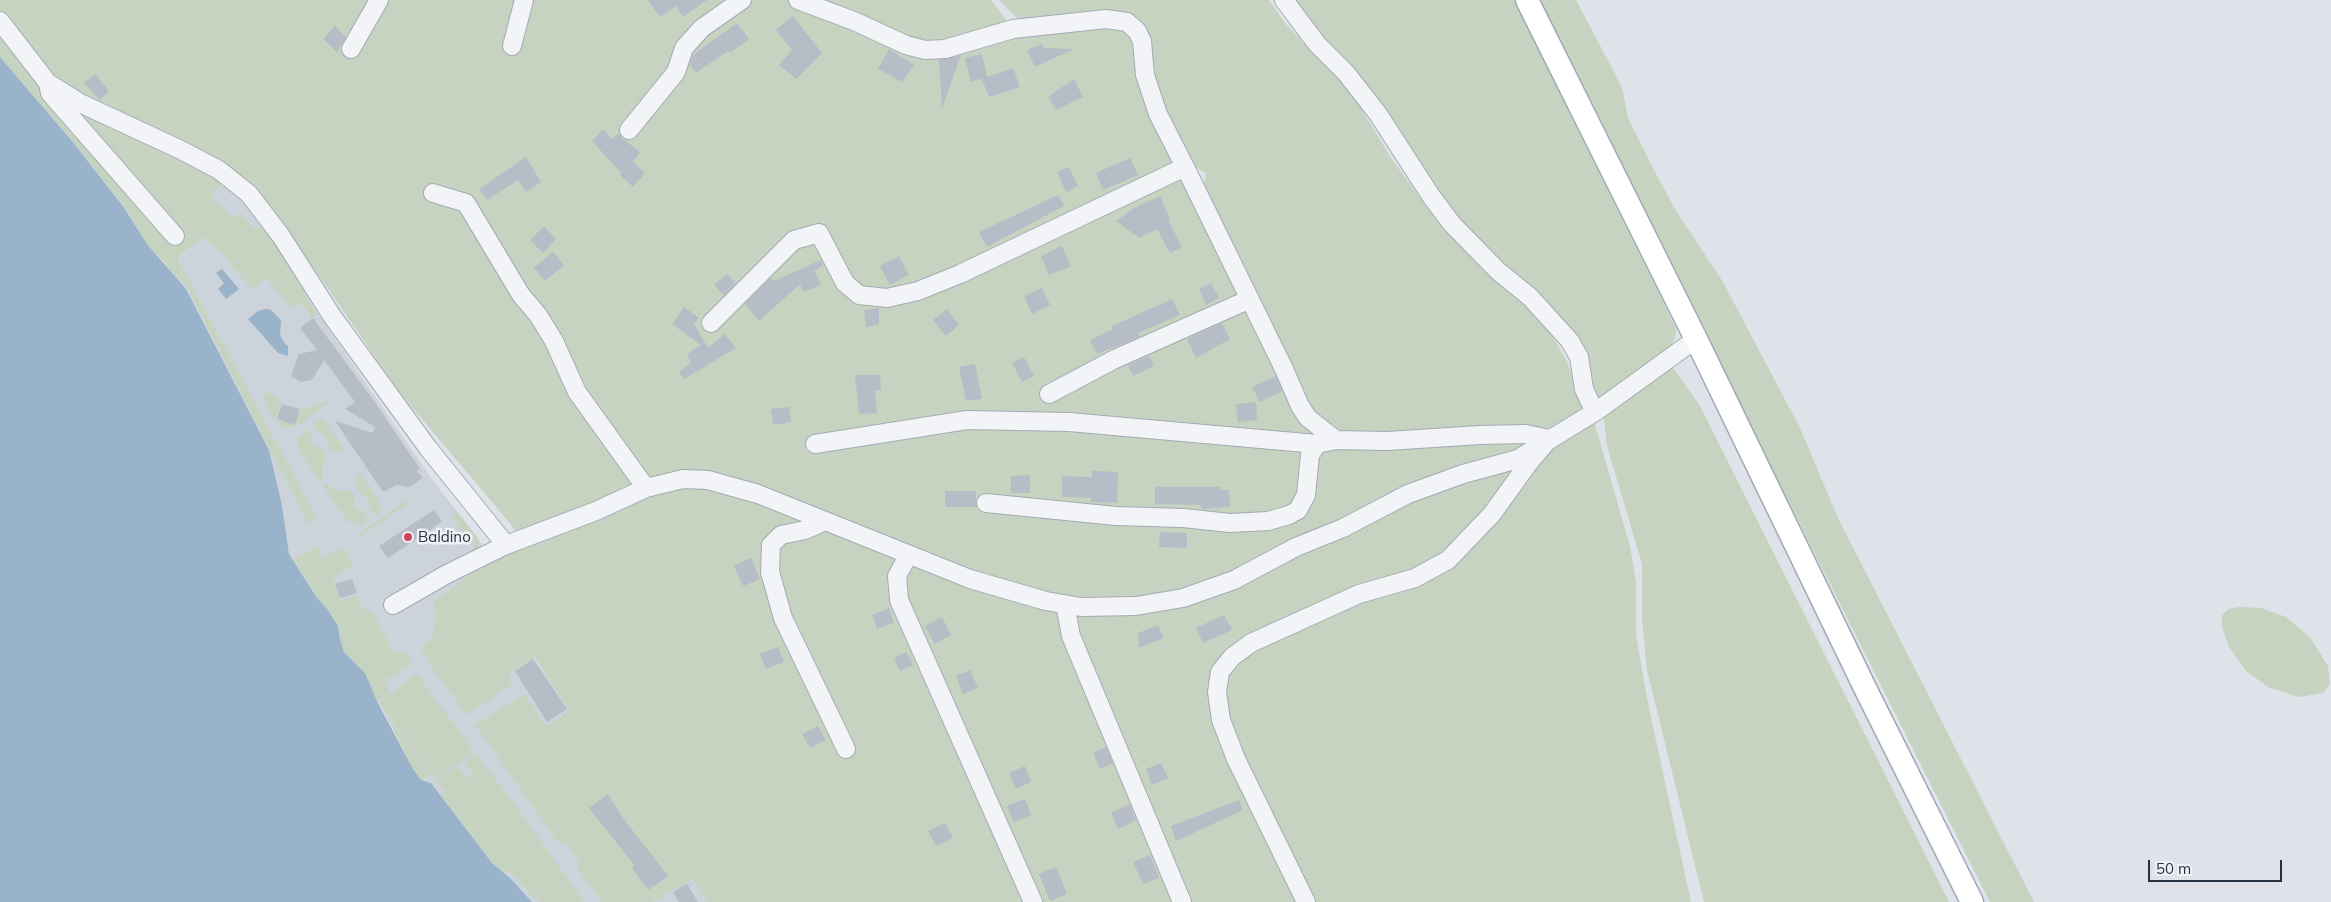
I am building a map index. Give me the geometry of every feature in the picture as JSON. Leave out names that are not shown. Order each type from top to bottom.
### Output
[{"type":"main road","points":[[1527,0],[1696,339],[1866,690],[1972,902]]},
{"type":"lane","points":[[351,50],[379,0]]},
{"type":"lane","points":[[512,46],[524,0]]},
{"type":"lane","points":[[629,130],[676,72],[684,48],[702,28],[742,0]]},
{"type":"lane","points":[[798,0],[854,21],[906,45],[925,50],[945,49],[1013,29],[1106,19],[1127,22],[1137,31],[1142,41],[1145,76],[1158,114],[1250,299],[1300,406],[1308,418],[1336,440]]},
{"type":"lane","points":[[1284,0],[1317,44],[1346,73],[1378,114],[1452,224],[1485,259],[1537,303],[1570,341],[1579,357],[1584,389],[1591,404],[1598,410]]},
{"type":"lane","points":[[0,21],[48,83],[80,104],[181,150],[219,170],[249,194],[281,236],[332,316],[428,448],[506,544]]},
{"type":"lane","points":[[48,83],[50,93],[175,236]]},
{"type":"lane","points":[[711,322],[794,240],[820,233],[846,283],[859,295],[887,298],[918,291],[960,274],[1185,167]]},
{"type":"lane","points":[[433,193],[466,203],[521,295],[538,315],[554,341],[577,392],[646,488]]},
{"type":"lane","points":[[1049,394],[1142,347],[1250,299]]},
{"type":"lane","points":[[392,605],[506,544],[596,511],[646,488],[683,479],[708,480],[758,494],[825,520],[908,556],[970,579],[1065,604],[1081,607],[1136,606],[1184,598],[1234,580],[1296,547],[1343,528],[1408,494],[1463,474],[1518,460],[1598,410],[1696,339]]},
{"type":"lane","points":[[815,444],[967,420],[1070,422],[1317,444],[1336,440],[1387,441],[1442,436],[1526,434],[1549,439]]},
{"type":"lane","points":[[1306,902],[1236,759],[1221,720],[1217,692],[1220,672],[1232,657],[1251,643],[1359,594],[1415,578],[1448,560],[1492,514],[1528,464],[1549,439]]},
{"type":"lane","points":[[986,503],[1116,516],[1183,518],[1230,523],[1268,521],[1289,515],[1298,510],[1306,495],[1310,456],[1317,444]]},
{"type":"lane","points":[[825,520],[805,530],[781,535],[771,544],[770,572],[782,618],[846,749]]},
{"type":"lane","points":[[908,556],[897,576],[899,600],[1033,902]]},
{"type":"lane","points":[[1065,604],[1071,636],[1182,902]]},
{"type":"shaded area","name":"Baldino","points":[[225,180],[255,210],[318,314],[434,482],[477,537],[493,561],[520,635],[623,794],[691,876],[707,902],[532,902],[511,879],[492,863],[431,783],[421,780],[357,663],[344,652],[338,625],[317,598],[289,554],[282,505],[269,450],[186,289],[166,267],[204,237],[211,197]]},
{"type":"green space","points":[[0,0],[991,0],[1016,33],[1116,23],[1127,27],[1134,34],[1138,47],[1140,77],[1151,108],[1276,360],[1297,410],[1305,422],[1325,436],[1316,439],[1306,453],[1296,506],[1275,516],[1237,517],[1238,525],[1270,524],[1298,516],[1311,501],[1310,478],[1315,452],[1329,445],[1378,445],[1519,438],[1538,441],[1517,455],[1439,475],[1396,491],[1379,503],[1304,537],[1243,569],[1249,582],[1306,549],[1365,525],[1409,499],[1498,471],[1519,468],[1493,504],[1456,547],[1418,570],[1358,589],[1276,626],[1228,652],[1218,669],[1210,696],[1214,716],[1231,759],[1301,902],[707,902],[693,879],[652,902],[602,902],[578,869],[579,862],[567,845],[558,842],[475,725],[524,694],[546,726],[569,711],[535,657],[509,673],[512,684],[467,715],[437,675],[421,649],[433,635],[436,614],[434,602],[468,575],[525,545],[508,521],[400,393],[288,231],[247,183],[199,153],[150,127],[72,92],[51,76],[0,15]]},
{"type":"green space","points":[[999,0],[1269,0],[1285,23],[1353,95],[1391,158],[1438,222],[1483,270],[1524,304],[1546,326],[1567,361],[1577,391],[1585,405],[1558,426],[1534,430],[1344,435],[1311,415],[1202,192],[1206,173],[1188,163],[1169,127],[1138,26],[1035,23],[1017,18]]},
{"type":"green space","points":[[1288,0],[1514,0],[1676,329],[1675,338],[1671,346],[1599,404],[1587,372],[1476,245]]},
{"type":"green space","points":[[1540,0],[1576,0],[1623,91],[1628,118],[1653,168],[1676,211],[1723,282],[1800,428],[1838,518],[2034,902],[1990,902],[1703,331]]},
{"type":"green space","points":[[0,27],[43,82],[225,180],[211,197],[234,218],[240,212],[255,230],[263,224],[317,314],[313,318],[302,303],[293,308],[266,278],[252,290],[227,259],[204,237],[177,258],[317,518],[307,523],[188,288],[147,244],[123,205],[72,141],[0,57]]},
{"type":"green space","points":[[1672,366],[1700,406],[1949,902],[1704,902],[1647,670],[1642,619],[1642,564],[1607,446],[1603,413]]},
{"type":"green space","points":[[269,392],[281,402],[276,419],[295,425],[301,408],[313,407],[326,401],[328,404],[296,427],[284,427],[276,422],[262,396]]},
{"type":"green space","points":[[323,418],[346,452],[332,451],[327,444],[326,436],[318,432],[313,425]]},
{"type":"green space","points":[[1593,418],[1630,546],[1636,582],[1636,635],[1649,708],[1691,902],[1311,902],[1253,783],[1221,696],[1229,668],[1248,652],[1297,625],[1439,573],[1538,458]]},
{"type":"green space","points":[[308,429],[313,436],[311,440],[314,446],[321,448],[326,456],[321,469],[323,479],[320,481],[298,449],[298,437]]},
{"type":"green space","points":[[360,472],[383,508],[375,515],[369,507],[367,497],[361,494],[354,485]]},
{"type":"green space","points":[[326,484],[339,491],[350,490],[355,498],[354,507],[363,511],[368,519],[360,525],[347,521],[323,486]]},
{"type":"green space","points":[[415,494],[405,505],[358,539],[356,536]]},
{"type":"green space","points":[[457,512],[477,537],[479,544],[477,550],[472,553],[475,547],[451,516]]},
{"type":"green space","points":[[318,546],[322,557],[343,548],[353,566],[333,580],[340,600],[358,595],[362,608],[373,612],[393,652],[406,651],[412,664],[384,681],[390,693],[377,701],[365,673],[344,652],[338,625],[317,598],[294,559]]},
{"type":"green space","points":[[2240,607],[2261,608],[2286,617],[2310,637],[2328,666],[2330,684],[2323,693],[2299,697],[2268,687],[2246,671],[2229,647],[2222,627],[2222,616],[2228,609]]},
{"type":"green space","points":[[417,674],[474,752],[435,780],[379,702]]},
{"type":"green space","points":[[387,717],[430,774],[421,780],[413,769]]},
{"type":"green space","points":[[476,753],[584,902],[540,902],[534,898],[510,872],[504,873],[492,863],[442,797],[445,790],[436,781],[457,766],[467,779],[473,774],[464,761]]},
{"type":"water","points":[[0,57],[72,141],[123,206],[147,244],[186,289],[269,450],[282,505],[289,554],[317,598],[328,610],[338,626],[344,652],[365,673],[377,701],[413,769],[421,780],[431,783],[492,863],[511,879],[532,902],[0,902]]},
{"type":"water","points":[[222,269],[239,289],[226,299],[218,289],[224,283],[216,273]]},
{"type":"water","points":[[271,310],[281,320],[280,335],[288,346],[288,356],[278,353],[248,319],[258,311]]},
{"type":"building","points":[[648,0],[707,0],[683,17],[676,6],[660,17]]},
{"type":"building","points":[[793,16],[822,53],[796,79],[779,65],[792,50],[776,30]]},
{"type":"building","points":[[737,23],[749,39],[730,53],[728,51],[696,73],[690,64],[693,55]]},
{"type":"building","points":[[335,26],[346,37],[337,52],[323,39]]},
{"type":"building","points":[[1042,44],[1044,48],[1074,49],[1035,67],[1027,50]]},
{"type":"building","points":[[889,49],[914,65],[902,82],[878,69]]},
{"type":"building","points":[[982,54],[987,77],[1013,68],[1020,87],[989,97],[982,79],[984,78],[971,82],[965,58]]},
{"type":"building","points":[[961,55],[942,108],[939,60]]},
{"type":"building","points":[[95,74],[109,91],[100,100],[84,83]]},
{"type":"building","points":[[1074,79],[1083,97],[1056,110],[1048,97]]},
{"type":"building","points":[[603,129],[612,139],[619,133],[622,138],[640,152],[633,162],[645,173],[633,187],[620,175],[621,173],[592,141]]},
{"type":"building","points":[[526,157],[541,182],[526,192],[518,180],[487,200],[479,189]]},
{"type":"building","points":[[1130,158],[1138,175],[1103,190],[1096,173]]},
{"type":"building","points":[[1069,167],[1078,186],[1066,192],[1057,172]]},
{"type":"building","points":[[1058,195],[1064,206],[987,247],[979,232]]},
{"type":"building","points":[[1160,196],[1170,219],[1168,220],[1182,247],[1170,253],[1157,229],[1139,238],[1116,221],[1134,208]]},
{"type":"building","points":[[544,226],[556,239],[543,253],[530,240]]},
{"type":"building","points":[[1062,246],[1071,266],[1049,275],[1041,256]]},
{"type":"building","points":[[553,252],[564,265],[545,281],[534,268]]},
{"type":"building","points":[[899,256],[909,275],[890,285],[880,266]]},
{"type":"building","points":[[821,260],[823,264],[815,271],[821,285],[803,292],[800,284],[759,321],[745,304],[771,278],[774,281]]},
{"type":"building","points":[[727,274],[736,283],[724,295],[714,285]]},
{"type":"building","points":[[1211,283],[1219,298],[1206,305],[1199,289]]},
{"type":"building","points":[[1042,288],[1050,305],[1032,314],[1024,296]]},
{"type":"building","points":[[1172,299],[1180,315],[1138,333],[1139,337],[1097,354],[1090,340],[1113,329],[1112,326]]},
{"type":"building","points":[[684,307],[699,318],[694,324],[708,348],[725,334],[736,348],[684,379],[679,372],[691,362],[687,354],[701,345],[672,324]]},
{"type":"building","points":[[879,308],[879,324],[866,327],[864,310]]},
{"type":"building","points":[[947,309],[959,325],[946,336],[933,320]]},
{"type":"building","points":[[313,318],[372,398],[420,469],[417,471],[423,478],[409,487],[397,485],[383,492],[335,421],[373,433],[375,427],[345,409],[355,402],[324,360],[312,380],[301,382],[291,376],[299,354],[317,350],[300,328]]},
{"type":"building","points":[[1222,323],[1230,339],[1196,358],[1187,339]]},
{"type":"building","points":[[1149,356],[1154,366],[1133,376],[1128,365]]},
{"type":"building","points":[[1024,357],[1034,376],[1022,382],[1012,363]]},
{"type":"building","points":[[975,364],[982,399],[966,401],[959,367]]},
{"type":"building","points":[[855,375],[880,375],[881,390],[875,390],[877,413],[859,414]]},
{"type":"building","points":[[1276,376],[1282,391],[1260,402],[1252,387]]},
{"type":"building","points":[[1256,402],[1257,420],[1238,422],[1236,404]]},
{"type":"building","points":[[282,404],[300,409],[295,425],[277,419]]},
{"type":"building","points":[[789,407],[791,422],[773,425],[771,409]]},
{"type":"building","points":[[1092,471],[1118,472],[1117,503],[1091,502],[1091,498],[1062,497],[1062,476],[1092,477]]},
{"type":"building","points":[[1030,475],[1030,493],[1011,493],[1011,476]]},
{"type":"building","points":[[1155,487],[1220,487],[1220,490],[1229,490],[1230,507],[1202,509],[1201,505],[1155,504]]},
{"type":"building","points":[[945,491],[976,491],[976,507],[945,507]]},
{"type":"building","points":[[434,510],[442,522],[388,558],[379,546]]},
{"type":"building","points":[[1160,532],[1187,533],[1187,548],[1159,547]]},
{"type":"building","points":[[751,558],[760,579],[743,586],[734,566]]},
{"type":"building","points":[[352,579],[357,593],[340,598],[335,584]]},
{"type":"building","points":[[889,608],[894,623],[877,629],[872,615]]},
{"type":"building","points":[[1224,615],[1232,630],[1203,643],[1196,628]]},
{"type":"building","points":[[942,617],[951,635],[935,644],[925,626]]},
{"type":"building","points":[[1158,625],[1164,638],[1139,648],[1138,633]]},
{"type":"building","points":[[778,647],[784,662],[766,669],[760,654]]},
{"type":"building","points":[[906,652],[913,665],[900,671],[894,658]]},
{"type":"building","points":[[533,659],[567,709],[547,722],[515,671]]},
{"type":"building","points":[[970,670],[978,688],[963,694],[956,676]]},
{"type":"building","points":[[818,726],[826,740],[810,748],[802,734]]},
{"type":"building","points":[[1106,747],[1113,763],[1100,769],[1093,753]]},
{"type":"building","points":[[1161,763],[1168,778],[1152,785],[1146,769]]},
{"type":"building","points":[[1025,766],[1031,782],[1016,789],[1009,773]]},
{"type":"building","points":[[608,794],[623,818],[668,876],[648,890],[632,868],[635,866],[589,808]]},
{"type":"building","points":[[1025,799],[1031,815],[1014,822],[1007,806]]},
{"type":"building","points":[[1239,800],[1243,810],[1176,841],[1171,826]]},
{"type":"building","points":[[1129,804],[1136,820],[1118,829],[1111,813]]},
{"type":"building","points":[[945,823],[953,838],[936,846],[928,831]]},
{"type":"building","points":[[1150,855],[1159,878],[1143,884],[1133,862]]},
{"type":"building","points":[[1056,867],[1067,894],[1050,901],[1039,874]]},
{"type":"building","points":[[687,884],[698,902],[679,902],[673,892]]},
{"type":"place","name":"Baldino","points":[[408,537]]}]
